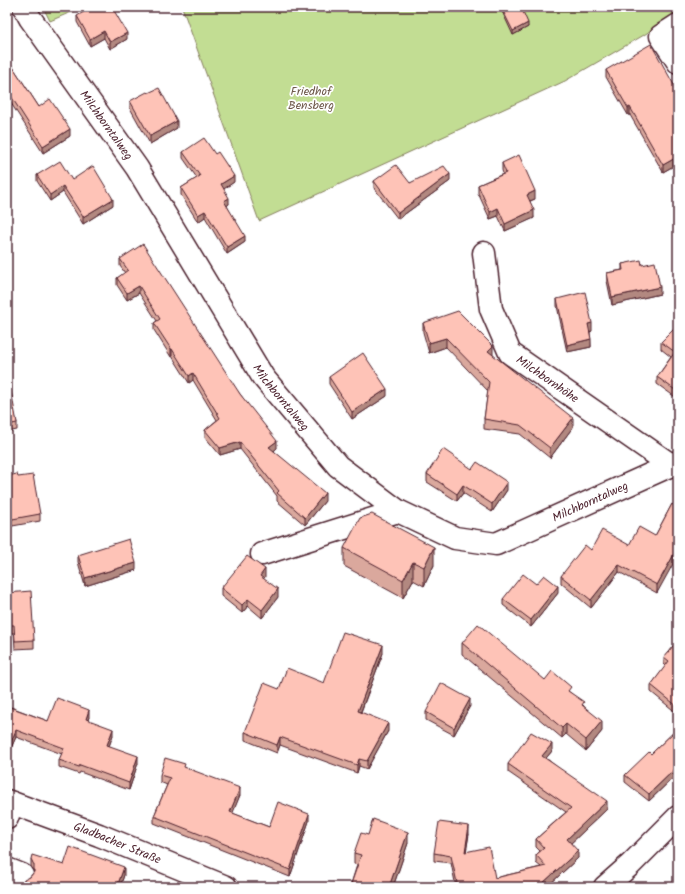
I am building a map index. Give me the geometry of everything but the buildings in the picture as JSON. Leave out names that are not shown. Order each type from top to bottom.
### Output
[{"type":"street","name":"Milchborntalweg","points":[[24,7],[30,18],[137,168],[263,377],[338,466],[398,511],[455,538],[496,544],[674,463]]},
{"type":"street","points":[[678,25],[662,36],[678,62]]},
{"type":"street","name":"Milchbornhöhe","points":[[484,253],[491,309],[510,353],[674,463]]},
{"type":"street","points":[[262,554],[398,511]]},
{"type":"street","name":"Gladbacher Straße","points":[[8,807],[99,835],[226,887]]},
{"type":"street","points":[[605,887],[630,865],[678,817]]},
{"type":"green space","points":[[43,7],[83,7],[50,21]]},
{"type":"green space","name":"Friedhof Bensberg","points":[[182,7],[678,7],[678,12],[644,35],[565,81],[259,221]]}]
